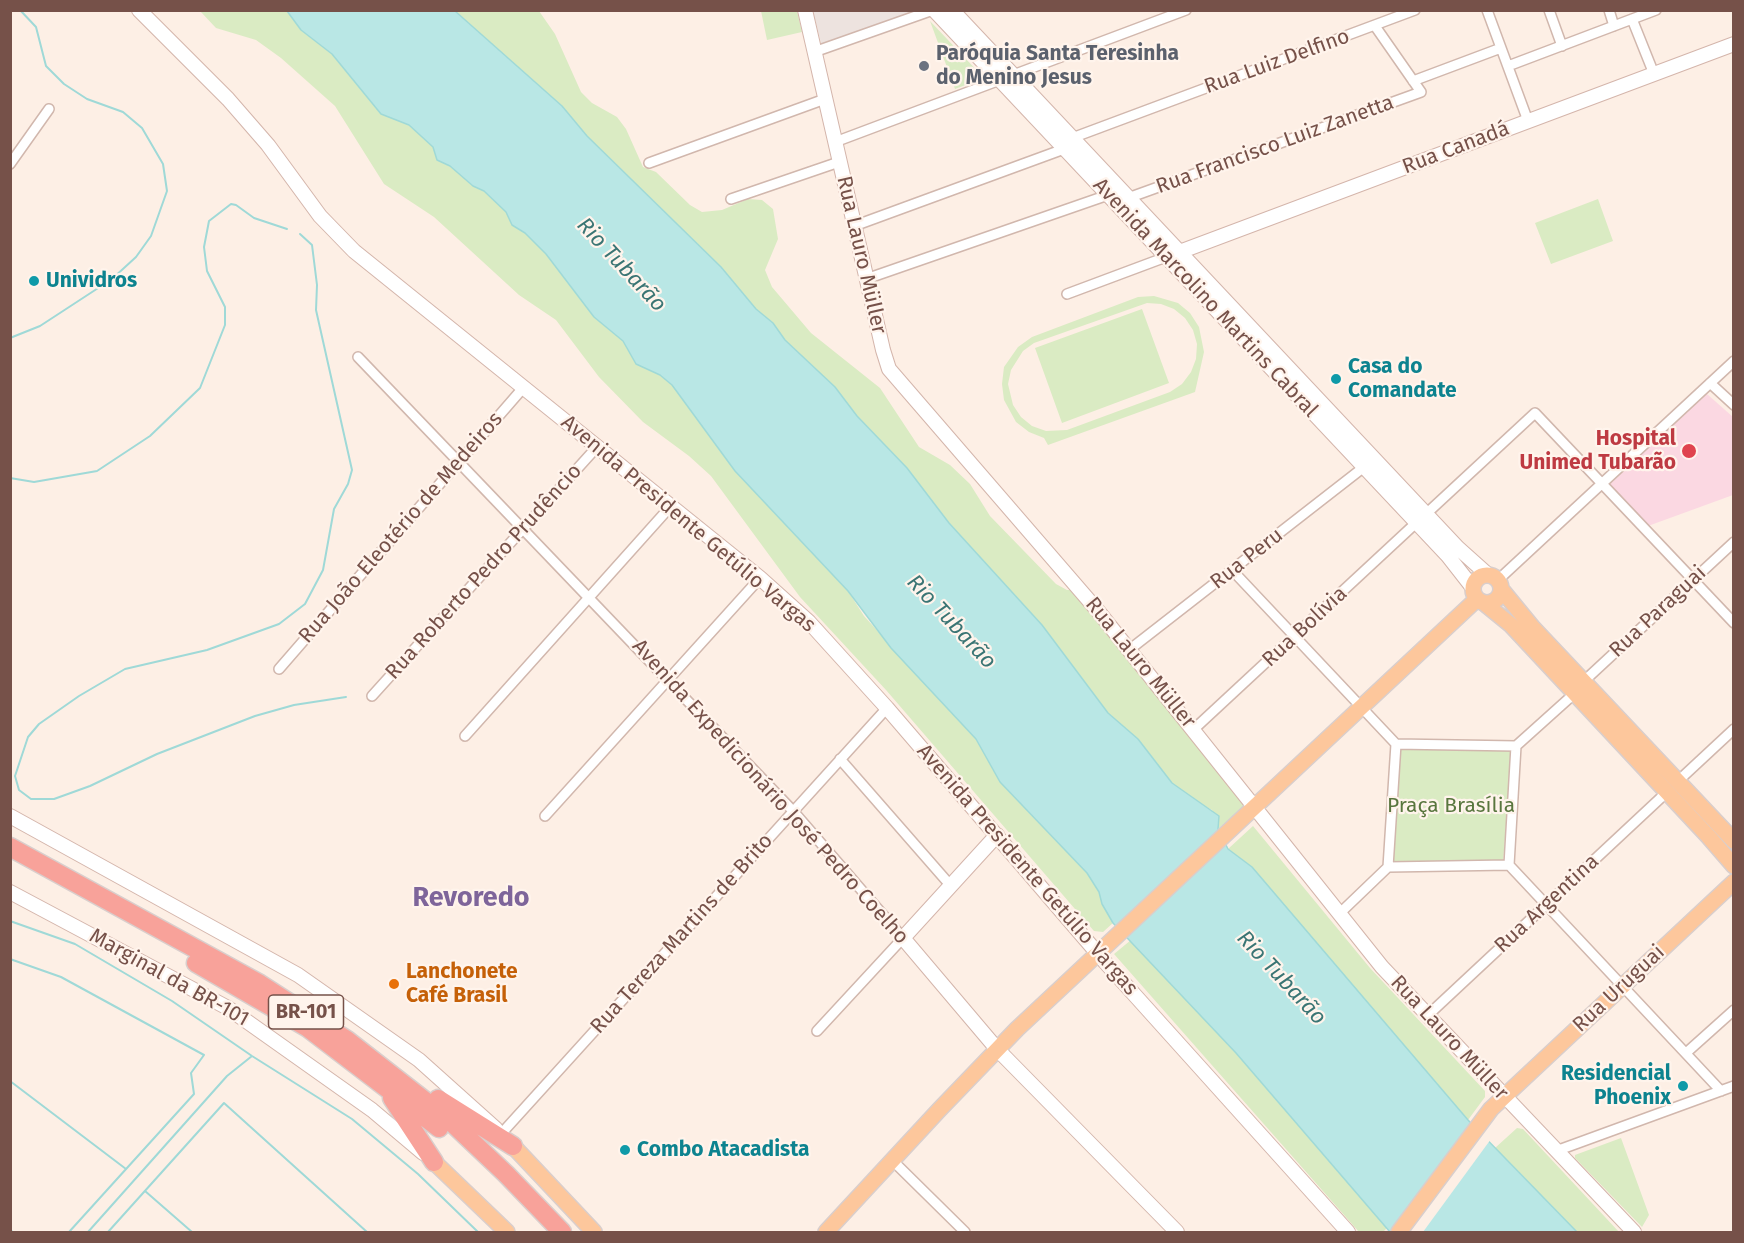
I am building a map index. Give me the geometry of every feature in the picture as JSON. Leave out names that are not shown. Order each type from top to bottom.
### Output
[{"type":"highway","points":[[10,843],[30,859]]},
{"type":"highway","name":"BR-101","points":[[10,847],[260,984],[447,1118],[506,1174],[562,1233]]},
{"type":"highway","name":"BR-101","points":[[10,861],[347,1048],[448,1135],[545,1233]]},
{"type":"highway","points":[[347,1048],[507,1140]]},
{"type":"highway","points":[[347,1048],[398,1105],[434,1162]]},
{"type":"main road","name":"Avenida Presidente Getúlio Vargas","points":[[139,10],[248,121],[320,216],[342,239],[376,270],[760,578],[809,622],[997,835],[1101,948],[1348,1233]]},
{"type":"main road","name":"Rua Lauro Müller","points":[[805,10],[866,279],[889,369],[1056,560],[1193,730],[1248,811],[1339,914],[1382,967],[1634,1233]]},
{"type":"main road","name":"Avenida Marcolino Martins Cabral","points":[[933,10],[1006,78],[1068,144],[1128,198],[1172,254]]},
{"type":"main road","name":"Avenida Marcolino Martins Cabral","points":[[952,10],[1006,78]]},
{"type":"main road","name":"Rua Canadá","points":[[1172,254],[1734,44]]},
{"type":"main road","name":"Avenida Marcolino Martins Cabral","points":[[1068,144],[1108,195],[1172,254],[1421,518],[1478,596],[1579,688],[1672,787],[1734,866]]},
{"type":"main road","name":"Avenida Marcolino Martins Cabral","points":[[1283,372],[1364,467],[1495,581],[1579,688]]},
{"type":"main road","points":[[826,1233],[997,1049],[1101,948],[1478,596],[1479,577],[1495,581],[1496,600],[1478,596]]},
{"type":"main road","name":"Avenida Marcolino Martins Cabral","points":[[1672,787],[1734,841]]},
{"type":"main road","points":[[10,816],[260,952],[316,986],[419,1060],[455,1089],[507,1140],[594,1233]]},
{"type":"main road","points":[[903,938],[997,835]]},
{"type":"main road","name":"Rua Uruguai","points":[[1495,1112],[1504,1097],[1734,882]]},
{"type":"main road","name":"Marginal da BR-101","points":[[10,892],[228,1008],[372,1110],[434,1162]]},
{"type":"main road","name":"Avenida Expedicionário José Pedro Coelho","points":[[903,938],[997,1049],[1177,1233]]},
{"type":"main road","points":[[1399,1233],[1495,1112]]},
{"type":"main road","points":[[1412,1233],[1495,1112]]},
{"type":"main road","points":[[434,1162],[507,1233]]},
{"type":"street","points":[[814,52],[933,10]]},
{"type":"street","points":[[835,142],[1186,10]]},
{"type":"street","points":[[1487,10],[1528,121]]},
{"type":"street","points":[[1550,10],[1562,46]]},
{"type":"street","points":[[1609,10],[1614,26]]},
{"type":"street","points":[[1508,66],[1656,10]]},
{"type":"street","name":"Rua Luiz Delfino","points":[[854,226],[1409,12]]},
{"type":"street","points":[[1632,19],[1654,74]]},
{"type":"street","points":[[1375,26],[1413,81],[1501,48]]},
{"type":"street","name":"Rua Francisco Luiz Zanetta","points":[[1128,198],[1421,92],[1413,81]]},
{"type":"street","points":[[649,163],[825,99]]},
{"type":"street","points":[[10,164],[49,109]]},
{"type":"street","points":[[731,199],[840,162]]},
{"type":"street","points":[[866,279],[1108,195]]},
{"type":"street","points":[[1067,294],[1172,254]]},
{"type":"street","name":"Avenida Expedicionário José Pedro Coelho","points":[[358,357],[525,528],[793,811],[903,938]]},
{"type":"street","points":[[1495,581],[1734,361]]},
{"type":"street","points":[[1710,383],[1734,405]]},
{"type":"street","name":"Rua João Eleotério de Medeiros","points":[[279,669],[523,388]]},
{"type":"street","name":"Rua Bolívia","points":[[1193,730],[1535,413],[1602,483]]},
{"type":"street","name":"Rua Roberto Pedro Prudêncio","points":[[372,696],[596,448]]},
{"type":"street","name":"Rua Peru","points":[[1130,650],[1364,467]]},
{"type":"street","points":[[1602,483],[1734,623]]},
{"type":"street","points":[[465,736],[670,507]]},
{"type":"street","name":"Rua Paraguai","points":[[1516,746],[1734,542]]},
{"type":"street","points":[[1232,570],[1396,744],[1516,746],[1509,865],[1721,1091]]},
{"type":"street","points":[[546,816],[760,578]]},
{"type":"street","name":"Rua Tereza Martins de Brito","points":[[507,1140],[793,811],[887,708]]},
{"type":"street","name":"Rua Argentina","points":[[1427,1016],[1734,729]]},
{"type":"street","points":[[1339,914],[1388,867],[1396,744]]},
{"type":"street","points":[[840,759],[951,886]]},
{"type":"street","points":[[1388,867],[1509,865]]},
{"type":"street","points":[[817,1031],[903,938]]},
{"type":"street","points":[[1686,1053],[1734,1010]]},
{"type":"street","points":[[1556,1151],[1734,1086]]},
{"type":"street","points":[[892,1160],[964,1233]]},
{"type":"shaded area","points":[[916,10],[822,47],[813,11]]},
{"type":"shaded area","name":"Hospital Unimed Tubarão","points":[[1707,394],[1733,417],[1733,495],[1648,526],[1609,485]]},
{"type":"green space","points":[[200,11],[287,11],[301,30],[332,54],[381,114],[409,125],[433,147],[437,160],[450,166],[473,186],[484,191],[506,212],[512,225],[525,233],[546,254],[594,317],[623,341],[636,364],[660,375],[672,385],[735,471],[848,591],[864,616],[976,739],[1000,782],[1087,873],[1099,892],[1102,904],[1113,923],[1103,932],[1094,931],[886,690],[800,597],[711,476],[689,456],[643,422],[599,377],[556,320],[519,295],[434,217],[384,184],[335,106],[281,58],[256,40],[216,28]]},
{"type":"green space","points":[[455,11],[539,11],[555,34],[581,92],[592,103],[617,117],[626,129],[643,167],[656,172],[690,205],[702,212],[722,210],[748,199],[762,200],[773,209],[778,239],[765,270],[772,287],[811,333],[880,388],[919,447],[950,465],[970,484],[990,516],[1056,584],[1067,590],[1074,590],[1245,803],[1244,806],[1218,829],[1212,810],[1190,799],[1172,783],[1138,739],[1108,713],[1042,625],[949,523],[907,468],[857,416],[835,387],[785,340],[773,323],[756,309],[721,267],[587,136],[562,106]]},
{"type":"green space","points":[[761,11],[797,11],[802,32],[767,40]]},
{"type":"green space","points":[[930,21],[984,78],[955,89]]},
{"type":"green space","points":[[1598,199],[1613,241],[1551,264],[1535,223]]},
{"type":"green space","points":[[1154,296],[1178,303],[1190,313],[1199,327],[1204,352],[1195,392],[1048,445],[1044,438],[1029,432],[1016,422],[1004,400],[1002,384],[1004,367],[1018,347],[1032,337],[1138,297]],"holes":[[[1147,303],[1161,304],[1174,309],[1185,318],[1193,330],[1197,344],[1196,359],[1191,372],[1182,384],[1170,392],[1067,430],[1046,431],[1032,426],[1021,417],[1013,405],[1008,384],[1011,370],[1023,351],[1034,343]]]},
{"type":"green space","points":[[1142,309],[1169,383],[1062,423],[1035,348]]},
{"type":"green space","name":"Praça Brasília","points":[[1399,748],[1512,750],[1503,863],[1392,864]]},
{"type":"green space","points":[[1253,826],[1370,968],[1485,1091],[1485,1097],[1468,1120],[1252,868],[1228,849]]},
{"type":"green space","points":[[1131,940],[1236,1053],[1387,1228],[1383,1232],[1359,1232],[1114,954]]},
{"type":"green space","points":[[1517,1128],[1523,1129],[1619,1232],[1577,1232],[1495,1148]]},
{"type":"green space","points":[[1621,1138],[1649,1215],[1642,1227],[1575,1158],[1575,1155]]},
{"type":"water","name":"Rio Tubarão","points":[[287,11],[455,11],[562,106],[587,136],[721,267],[756,309],[773,323],[785,340],[835,387],[857,416],[907,468],[949,523],[1042,625],[1108,713],[1138,739],[1172,783],[1219,816],[1218,829],[1228,849],[1252,867],[1468,1120],[1577,1232],[1390,1232],[1236,1053],[1113,923],[1102,904],[1099,892],[1087,873],[1000,782],[976,739],[891,648],[848,591],[735,471],[672,385],[660,375],[636,364],[623,341],[594,317],[546,254],[525,233],[512,225],[506,212],[484,191],[473,186],[450,166],[437,160],[433,147],[409,125],[381,114],[332,54],[301,30]]},
{"type":"pier","points":[[1477,1124],[1491,1139],[1423,1232],[1396,1232]]},
{"type":"waterway","points":[[10,338],[40,326],[112,279],[136,257],[151,236],[167,191],[163,164],[142,128],[123,112],[87,99],[64,84],[46,66],[36,27],[20,10]]},
{"type":"waterway","points":[[10,478],[34,482],[97,471],[150,436],[200,388],[225,325],[225,307],[207,271],[204,247],[209,221],[231,204],[254,218],[287,229]]},
{"type":"waterway","points":[[300,234],[312,245],[317,285],[316,310],[352,470],[348,484],[334,509],[323,570],[305,604],[279,624],[207,650],[125,669],[79,696],[39,724],[28,737],[15,776],[19,790],[31,799],[54,799],[90,786],[157,754],[255,716],[294,705],[346,697]]},
{"type":"waterway","points":[[10,921],[75,944],[172,1001],[252,1056],[352,1119],[418,1174],[478,1232]]},
{"type":"waterway","points":[[10,959],[61,977],[204,1055],[191,1073],[194,1094],[69,1232]]},
{"type":"waterway","points":[[88,1232],[227,1076],[252,1056]]},
{"type":"waterway","points":[[10,1081],[126,1169]]},
{"type":"waterway","points":[[108,1232],[224,1103],[367,1232]]},
{"type":"waterway","points":[[145,1191],[192,1232]]},
{"type":"place","name":"Paróquia Santa Teresinha do Menino Jesus","points":[[924,66]]},
{"type":"place","name":"Unividros","points":[[34,281]]},
{"type":"place","name":"Casa do Comandate","points":[[1336,379]]},
{"type":"place","name":"Hospital Unimed Tubarão","points":[[1689,451]]},
{"type":"place","name":"Lanchonete Café Brasil","points":[[394,984]]},
{"type":"place","name":"Residencial Phoenix","points":[[1683,1086]]},
{"type":"place","name":"Combo Atacadista","points":[[625,1150]]},
{"type":"district","name":"Revoredo","points":[[471,898]]}]
